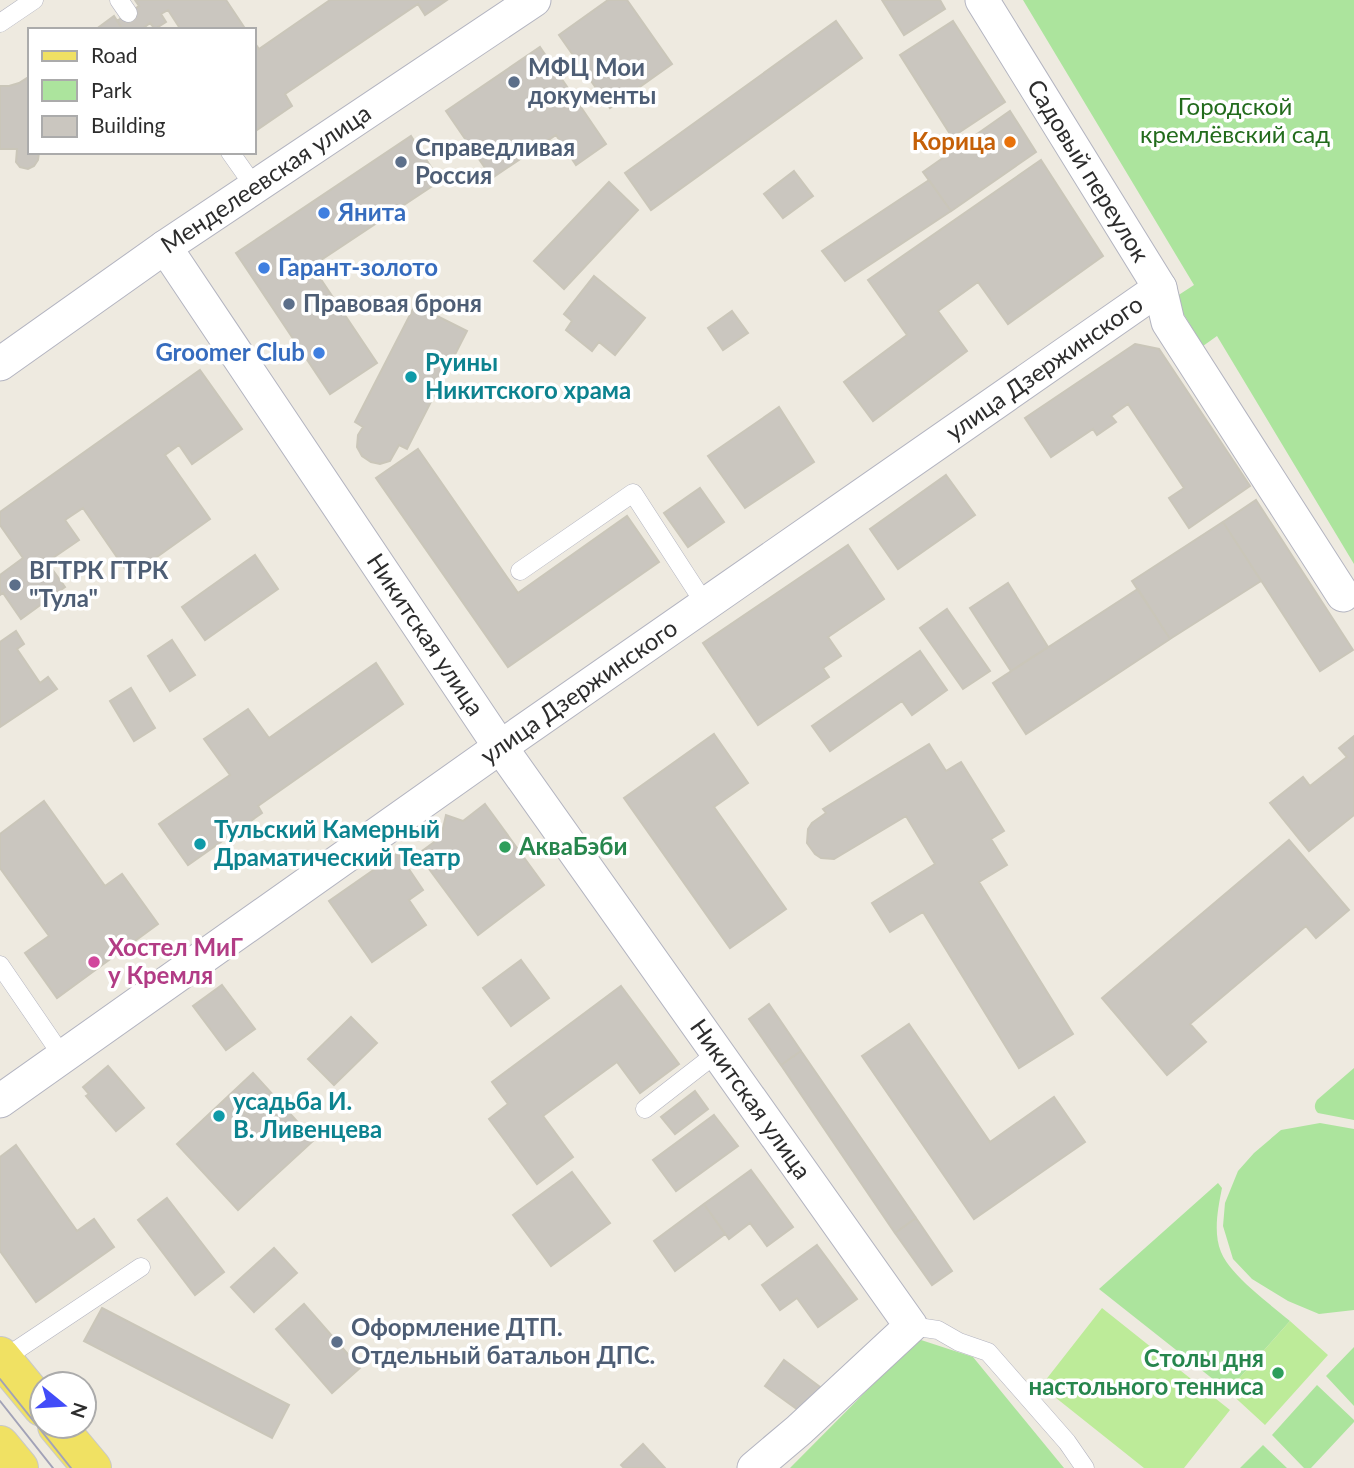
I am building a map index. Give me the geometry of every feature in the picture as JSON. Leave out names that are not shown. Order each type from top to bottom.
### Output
[{"type":"main road","points":[[1,1357],[28,1390]]},
{"type":"main road","points":[[69,1440],[92,1468]]},
{"type":"main road","points":[[0,1445],[19,1468]]},
{"type":"street","name":"Менделеевская улица","points":[[0,364],[254,186],[534,0]]},
{"type":"street","name":"Садовый переулок","points":[[982,0],[1160,288],[1168,322],[1349,604]]},
{"type":"street","name":"Никитская улица","points":[[165,247],[500,747],[911,1326]]},
{"type":"street","name":"улица Дзержинского","points":[[0,1101],[500,747],[1160,288]]},
{"type":"street","points":[[0,338],[35,340]]},
{"type":"street","points":[[754,1468],[911,1326]]},
{"type":"lane","points":[[0,23],[34,0]]},
{"type":"lane","points":[[231,154],[254,186]]},
{"type":"lane","points":[[520,571],[633,494],[705,604]]},
{"type":"lane","points":[[0,965],[63,1056]]},
{"type":"lane","points":[[645,1109],[717,1053]]},
{"type":"lane","points":[[1,1357],[141,1267]]},
{"type":"lane","points":[[911,1326],[938,1329],[959,1342],[988,1352],[1068,1442],[1085,1468]]},
{"type":"green space","name":"Городской кремлёвский сад","points":[[1023,0],[1354,0],[1354,564],[1217,336],[1203,346],[1174,298],[1194,285]]},
{"type":"green space","points":[[1354,1068],[1354,1120],[1318,1113],[1315,1107],[1317,1100]]},
{"type":"green space","points":[[1320,1123],[1354,1129],[1354,1310],[1319,1314],[1288,1301],[1252,1279],[1233,1259],[1223,1226],[1225,1203],[1238,1171],[1254,1153],[1281,1130]]},
{"type":"green space","points":[[1218,1183],[1222,1188],[1217,1229],[1221,1252],[1242,1280],[1290,1321],[1228,1391],[1099,1289]]},
{"type":"green space","points":[[1102,1308],[1230,1410],[1184,1468],[1144,1468],[1041,1386]]},
{"type":"green space","name":"Cтолы дня настольного тенниса","points":[[1290,1321],[1328,1355],[1265,1425],[1228,1391]]},
{"type":"green space","points":[[918,1339],[973,1357],[1064,1468],[790,1468]]},
{"type":"green space","points":[[1354,1347],[1354,1406],[1326,1376]]},
{"type":"green space","points":[[1317,1385],[1354,1422],[1311,1468],[1304,1468],[1272,1435]]},
{"type":"green space","points":[[1263,1445],[1287,1468],[1240,1468]]},
{"type":"building","points":[[135,0],[226,0],[245,28],[180,28],[168,10],[161,14],[166,22],[157,28],[150,23],[144,28],[122,28],[117,21],[139,6]]},
{"type":"building","points":[[330,0],[447,0],[425,15],[418,4],[285,94],[292,106],[256,131],[256,45],[259,49]]},
{"type":"building","points":[[608,0],[627,0],[672,64],[610,108],[559,35]]},
{"type":"building","points":[[882,0],[940,0],[945,9],[904,35]]},
{"type":"building","points":[[114,16],[122,28],[98,28]]},
{"type":"building","points":[[836,21],[862,58],[651,210],[625,173]]},
{"type":"building","points":[[953,21],[1005,102],[952,137],[900,55]]},
{"type":"building","points":[[540,47],[606,144],[576,165],[556,135],[492,178],[446,111]]},
{"type":"building","points":[[28,77],[28,154],[39,154],[34,166],[28,169],[20,167],[16,162],[17,149],[0,149],[0,86],[19,83]]},
{"type":"building","points":[[1010,111],[1036,152],[951,211],[923,172]]},
{"type":"building","points":[[411,136],[440,181],[312,266],[377,363],[330,394],[236,253]]},
{"type":"building","points":[[1041,160],[1103,256],[1008,324],[978,282],[938,311],[967,351],[873,421],[844,382],[907,335],[868,280]]},
{"type":"building","points":[[794,171],[813,196],[783,218],[764,194]]},
{"type":"building","points":[[929,180],[951,211],[845,281],[822,251]]},
{"type":"building","points":[[609,182],[638,210],[564,289],[534,261]]},
{"type":"building","points":[[594,276],[645,318],[615,355],[599,342],[592,351],[566,330],[572,321],[564,314]]},
{"type":"building","name":"Руины Никитского храма","points":[[415,305],[467,331],[407,449],[399,445],[390,461],[380,464],[371,462],[362,456],[357,447],[358,435],[363,427],[355,422]]},
{"type":"building","points":[[732,311],[748,333],[723,350],[708,328]]},
{"type":"building","points":[[1135,344],[1159,349],[1250,486],[1189,528],[1169,498],[1184,488],[1128,404],[1111,416],[1116,422],[1097,435],[1093,429],[1051,457],[1025,418]]},
{"type":"building","points":[[200,370],[242,429],[192,464],[179,445],[165,455],[210,519],[130,576],[83,508],[65,520],[79,540],[47,562],[65,587],[21,619],[3,593],[0,595],[0,575],[23,558],[0,525],[0,512]]},
{"type":"building","points":[[779,407],[814,462],[745,508],[708,456]]},
{"type":"building","points":[[418,449],[518,593],[627,516],[659,562],[508,667],[376,478]]},
{"type":"building","points":[[946,475],[975,515],[898,569],[870,529]]},
{"type":"building","points":[[700,488],[724,522],[688,547],[664,513]]},
{"type":"building","points":[[1256,500],[1353,650],[1320,671],[1223,522]]},
{"type":"building","points":[[1223,522],[1261,581],[1170,639],[1132,581]]},
{"type":"building","points":[[848,545],[884,599],[828,637],[841,656],[823,668],[829,677],[758,725],[703,643]]},
{"type":"building","points":[[255,555],[278,589],[205,640],[182,607]]},
{"type":"building","points":[[1008,583],[1048,647],[1011,671],[970,608]]},
{"type":"building","points":[[1138,589],[1170,639],[1026,734],[993,683]]},
{"type":"building","points":[[947,609],[990,671],[963,689],[920,628]]},
{"type":"building","points":[[16,631],[24,644],[17,649],[40,683],[48,677],[57,689],[0,727],[0,642]]},
{"type":"building","points":[[172,640],[195,675],[170,691],[148,656]]},
{"type":"building","points":[[920,651],[947,690],[912,715],[902,701],[830,751],[812,726]]},
{"type":"building","points":[[376,663],[403,704],[258,806],[262,813],[188,865],[159,824],[230,775],[204,739],[248,709],[269,738]]},
{"type":"building","points":[[131,688],[155,728],[134,741],[110,701]]},
{"type":"building","points":[[714,734],[748,783],[714,807],[786,909],[730,948],[624,798]]},
{"type":"building","points":[[1354,736],[1354,815],[1309,851],[1270,803],[1303,777],[1310,786],[1347,757],[1339,748]]},
{"type":"building","points":[[929,744],[946,771],[961,762],[1004,831],[991,839],[1007,865],[979,882],[1073,1034],[1019,1068],[923,912],[890,932],[872,903],[935,864],[906,816],[834,859],[821,858],[807,843],[808,829],[826,813],[823,809]]},
{"type":"building","points":[[44,801],[105,886],[122,874],[158,924],[57,998],[25,953],[49,936],[0,868],[0,834]]},
{"type":"building","points":[[485,804],[544,885],[478,935],[418,854],[441,837],[446,815],[463,821]]},
{"type":"building","points":[[1289,840],[1349,910],[1316,938],[1306,926],[1190,1024],[1206,1042],[1167,1075],[1102,998]]},
{"type":"building","points":[[398,853],[423,890],[409,900],[426,925],[372,962],[329,901]]},
{"type":"building","points":[[521,960],[549,998],[511,1026],[483,988]]},
{"type":"building","points":[[222,985],[255,1029],[226,1050],[193,1006]]},
{"type":"building","points":[[621,986],[679,1064],[640,1093],[617,1062],[543,1116],[573,1157],[537,1184],[489,1119],[508,1104],[492,1082]]},
{"type":"building","points":[[769,1004],[801,1051],[781,1065],[749,1019]]},
{"type":"building","points":[[351,1017],[377,1043],[334,1085],[308,1059]]},
{"type":"building","points":[[909,1024],[990,1142],[1054,1097],[1085,1142],[974,1219],[862,1056]]},
{"type":"building","points":[[801,1051],[916,1218],[895,1233],[781,1065]]},
{"type":"building","points":[[108,1066],[144,1108],[116,1131],[86,1096],[89,1094],[83,1087]]},
{"type":"building","points":[[253,1073],[314,1140],[238,1210],[177,1144]]},
{"type":"building","points":[[695,1091],[708,1109],[675,1134],[661,1117]]},
{"type":"building","points":[[714,1115],[738,1146],[676,1191],[653,1160]]},
{"type":"building","points":[[16,1145],[77,1231],[94,1219],[114,1247],[36,1302],[0,1251],[0,1157]]},
{"type":"building","points":[[751,1170],[793,1227],[767,1246],[750,1223],[729,1239],[704,1204]]},
{"type":"building","points":[[572,1172],[610,1223],[551,1266],[513,1215]]},
{"type":"building","points":[[167,1198],[224,1272],[195,1295],[138,1220]]},
{"type":"building","points":[[704,1204],[725,1234],[675,1271],[654,1241]]},
{"type":"building","points":[[916,1218],[952,1271],[932,1285],[895,1233]]},
{"type":"building","points":[[817,1245],[857,1299],[818,1327],[797,1298],[780,1310],[762,1285]]},
{"type":"building","points":[[274,1248],[297,1273],[254,1312],[231,1287]]},
{"type":"building","points":[[304,1304],[360,1368],[332,1393],[276,1329]]},
{"type":"building","points":[[102,1308],[289,1405],[272,1438],[84,1341]]},
{"type":"building","points":[[784,1360],[820,1387],[801,1412],[765,1386]]},
{"type":"building","points":[[643,1444],[665,1468],[624,1468],[621,1465]]},
{"type":"tram line","points":[[0,1379],[71,1468]]},
{"type":"tram line","points":[[0,1401],[53,1468]]},
{"type":"place","name":"МФЦ Мои документы","points":[[514,82]]},
{"type":"place","name":"Корица","points":[[1010,142]]},
{"type":"place","name":"Справедливая Россия","points":[[401,162]]},
{"type":"place","name":"Янита","points":[[324,213]]},
{"type":"place","name":"Гарант-золото","points":[[264,268]]},
{"type":"place","name":"Правовая броня","points":[[289,304]]},
{"type":"place","name":"Groomer Club","points":[[319,353]]},
{"type":"place","name":"Руины Никитского храма","points":[[411,377]]},
{"type":"place","name":"ВГТРК ГТРК \"Тула\"","points":[[15,585]]},
{"type":"place","name":"Тульский Камерный Драматический Театр","points":[[200,844]]},
{"type":"place","name":"АкваБэби","points":[[505,847]]},
{"type":"place","name":"Хостел МиГ у Кремля","points":[[94,962]]},
{"type":"place","name":"усадьба И. В. Ливенцева","points":[[219,1116]]},
{"type":"place","name":"Оформление ДТП. Отдельный батальон ДПС.","points":[[337,1342]]},
{"type":"place","name":"Cтолы дня настольного тенниса","points":[[1278,1373]]}]
